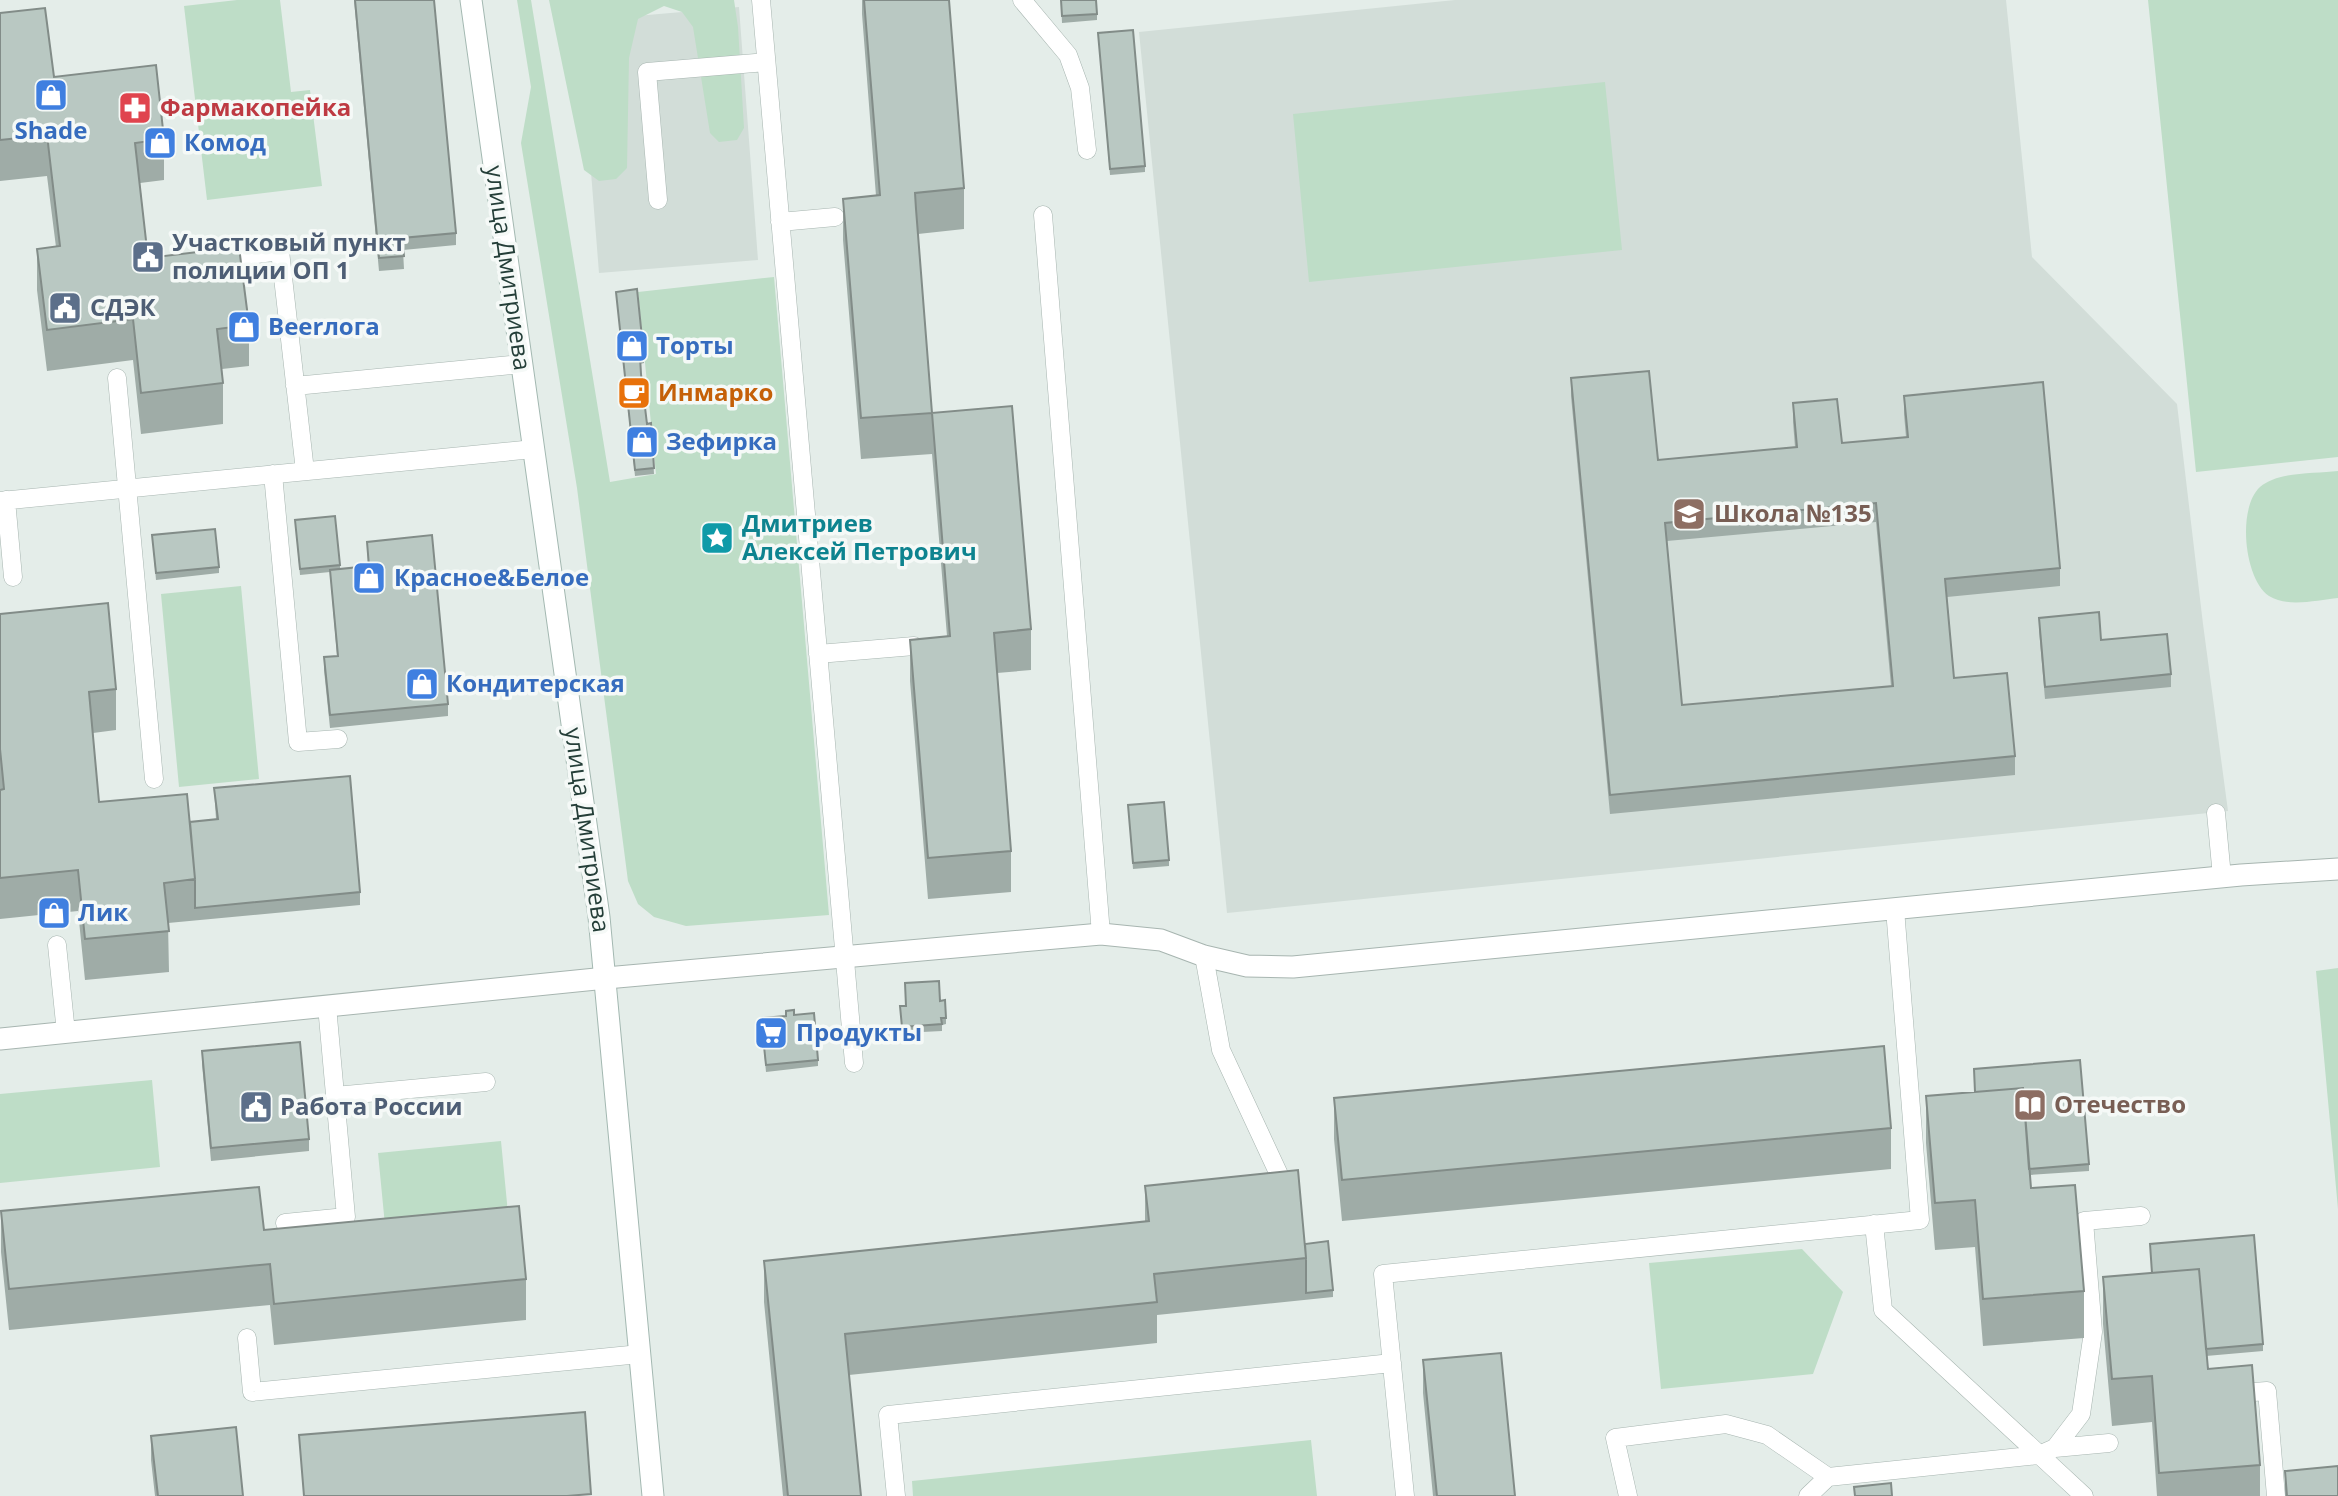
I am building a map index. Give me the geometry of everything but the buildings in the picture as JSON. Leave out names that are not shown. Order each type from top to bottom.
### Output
[{"type":"street","name":"улица Дмитриева","points":[[471,0],[600,917],[653,1496]]},
{"type":"street","points":[[0,1039],[606,978],[1101,933],[1161,940],[1204,956],[1247,966],[1293,967],[2222,877],[2338,869]]},
{"type":"lane","points":[[761,0],[854,1063]]},
{"type":"lane","points":[[1022,0],[1068,55],[1080,88],[1087,150]]},
{"type":"lane","points":[[658,200],[647,72],[766,62]]},
{"type":"lane","points":[[1043,215],[1101,933]]},
{"type":"lane","points":[[780,222],[835,217]]},
{"type":"lane","points":[[197,262],[279,251],[305,471]]},
{"type":"lane","points":[[295,386],[522,364]]},
{"type":"lane","points":[[117,378],[154,779]]},
{"type":"lane","points":[[13,577],[3,501],[534,449]]},
{"type":"lane","points":[[273,474],[298,742],[338,739]]},
{"type":"lane","points":[[818,654],[914,646]]},
{"type":"lane","points":[[2216,813],[2222,877]]},
{"type":"lane","points":[[1405,1496],[1383,1274],[1920,1220],[1895,909]]},
{"type":"lane","points":[[57,945],[66,1033]]},
{"type":"lane","points":[[1204,956],[1221,1050],[1282,1181]]},
{"type":"lane","points":[[285,1223],[346,1217],[327,1006]]},
{"type":"lane","points":[[335,1096],[486,1082]]},
{"type":"lane","points":[[2047,1452],[2081,1413],[2093,1332],[2084,1220],[2141,1216]]},
{"type":"lane","points":[[1874,1224],[1883,1310],[2047,1452],[2084,1496]]},
{"type":"lane","points":[[247,1338],[252,1392],[640,1354]]},
{"type":"lane","points":[[896,1496],[888,1415],[1392,1363]]},
{"type":"lane","points":[[2239,1393],[2267,1391],[2276,1496]]},
{"type":"lane","points":[[1628,1496],[1615,1438],[1726,1424],[1767,1436],[1828,1478]]},
{"type":"lane","points":[[1808,1496],[1828,1478],[2109,1443]]},
{"type":"shaded area","name":"Школа №135","points":[[1455,0],[2006,0],[2032,257],[2177,404],[2228,811],[1227,913],[1139,32]]},
{"type":"shaded area","points":[[739,7],[758,260],[599,273],[579,21]]},
{"type":"green space","points":[[237,0],[280,0],[291,92],[310,90],[322,186],[207,200],[184,6]]},
{"type":"green space","points":[[517,0],[531,0],[610,482],[656,474],[638,292],[774,277],[829,915],[686,926],[654,917],[638,904],[628,881],[577,488],[521,143],[531,87]]},
{"type":"green space","points":[[549,0],[734,0],[744,128],[737,140],[719,142],[710,133],[693,27],[682,12],[664,6],[638,19],[629,58],[627,168],[616,179],[599,181],[584,170]]},
{"type":"green space","points":[[2148,0],[2338,0],[2338,457],[2196,472]]},
{"type":"green space","points":[[1605,82],[1622,250],[1309,282],[1293,114]]},
{"type":"green space","points":[[2338,471],[2338,598],[2285,602],[2269,596],[2254,575],[2246,543],[2248,510],[2253,497],[2260,487],[2277,478]]},
{"type":"green space","points":[[241,586],[259,779],[179,787],[161,594]]},
{"type":"green space","points":[[2338,968],[2338,1209],[2316,971]]},
{"type":"green space","points":[[152,1080],[160,1167],[0,1183],[0,1094]]},
{"type":"green space","points":[[501,1141],[510,1234],[387,1246],[378,1153]]},
{"type":"green space","points":[[1802,1249],[1843,1292],[1813,1374],[1661,1389],[1649,1263]]},
{"type":"green space","points":[[1311,1440],[1317,1496],[913,1496],[912,1481]]},
{"type":"place","name":"Shade","points":[[51,95]]},
{"type":"place","name":"Фармакопейка","points":[[135,108]]},
{"type":"place","name":"Комод","points":[[160,143]]},
{"type":"place","name":"Участковый пункт полиции ОП 1","points":[[148,257]]},
{"type":"place","name":"СДЭК","points":[[65,308]]},
{"type":"place","name":"Beerлога","points":[[244,327]]},
{"type":"place","name":"Торты","points":[[632,346]]},
{"type":"place","name":"Инмарко","points":[[634,393]]},
{"type":"place","name":"Зефирка","points":[[642,442]]},
{"type":"place","name":"Школа №135","points":[[1689,514]]},
{"type":"place","name":"Дмитриев Алексей Петрович","points":[[717,538]]},
{"type":"place","name":"Красное&Белое","points":[[369,578]]},
{"type":"place","name":"Кондитерская","points":[[422,684]]},
{"type":"place","name":"Лик","points":[[54,913]]},
{"type":"place","name":"Продукты","points":[[771,1033]]},
{"type":"place","name":"Отечество","points":[[2030,1105]]},
{"type":"place","name":"Работа России","points":[[256,1107]]}]
